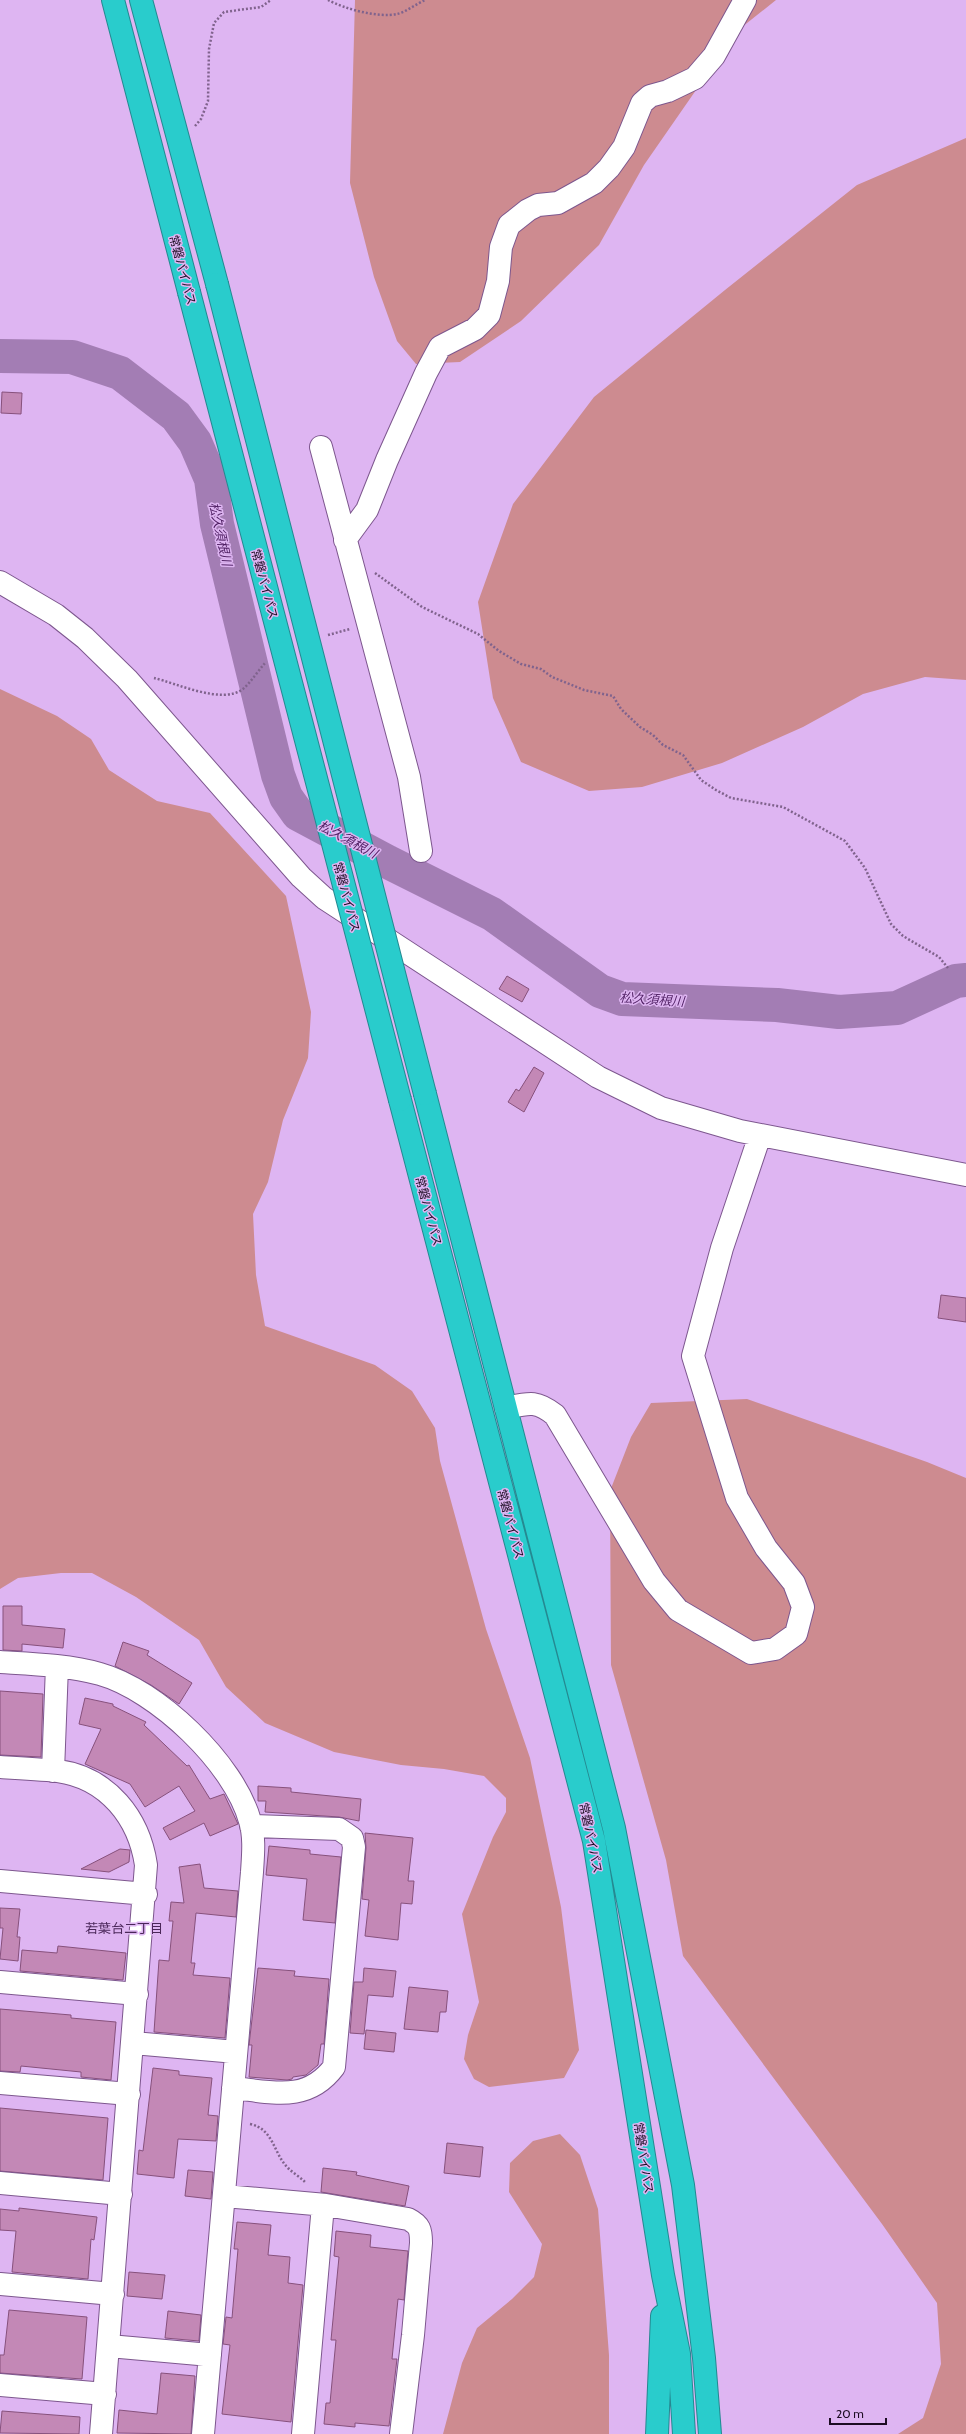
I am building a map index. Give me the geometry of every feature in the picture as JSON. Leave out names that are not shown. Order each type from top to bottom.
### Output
[{"type":"highway","name":"常磐バイパス","points":[[113,0],[594,1841],[663,2275],[679,2354],[684,2434]]},
{"type":"highway","name":"常磐バイパス","points":[[141,0],[217,284],[614,1828],[683,2185],[704,2358],[710,2434]]},
{"type":"highway","points":[[657,2434],[663,2275]]},
{"type":"highway","points":[[704,2358],[720,2434]]},
{"type":"street","points":[[345,540],[367,510],[393,446],[440,347],[475,329],[489,315],[498,281],[502,247],[509,225],[528,210],[538,205],[558,202],[594,183],[609,168],[624,147],[642,103],[650,96],[668,91],[695,78],[714,56],[745,0]]},
{"type":"street","points":[[321,447],[409,777],[421,851]]},
{"type":"street","points":[[0,582],[56,615],[85,638],[131,683],[301,877],[324,898],[598,1077],[661,1108],[760,1135],[966,1175]]},
{"type":"street","points":[[506,1408],[531,1403],[543,1406],[555,1415],[654,1582],[678,1610],[751,1653],[775,1649],[796,1634],[803,1607],[794,1583],[766,1548],[737,1498],[693,1356],[722,1248],[760,1135]]},
{"type":"street","points":[[0,1662],[57,1666],[99,1674],[123,1683],[154,1702],[197,1740],[223,1770],[242,1800],[251,1826],[252,1872],[203,2434]]},
{"type":"street","points":[[54,1771],[57,1666]]},
{"type":"street","points":[[0,1767],[54,1771],[86,1779],[114,1798],[126,1811],[144,1850],[146,1865],[146,1894],[101,2434]]},
{"type":"street","points":[[233,2088],[296,2093],[313,2086],[327,2076],[334,2067],[354,1847],[352,1838],[339,1829],[251,1826]]},
{"type":"street","points":[[0,1881],[146,1894]]},
{"type":"street","points":[[0,1982],[137,1994]]},
{"type":"street","points":[[133,2043],[236,2052]]},
{"type":"street","points":[[0,2083],[129,2094]]},
{"type":"street","points":[[0,2183],[121,2194]]},
{"type":"street","points":[[224,2196],[317,2204],[408,2219],[417,2223],[421,2231],[413,2335],[401,2434]]},
{"type":"street","points":[[303,2434],[317,2204]]},
{"type":"street","points":[[0,2284],[113,2294]]},
{"type":"street","points":[[108,2346],[210,2355]]},
{"type":"street","points":[[0,2385],[104,2394]]},
{"type":"path","points":[[195,126],[201,119],[208,101],[209,49],[214,23],[224,12],[261,7],[271,0]]},
{"type":"path","points":[[328,0],[339,6],[367,13],[397,14],[425,0]]},
{"type":"path","points":[[352,564],[378,574],[422,607],[478,634],[499,651],[522,664],[541,669],[552,677],[584,690],[614,696],[621,709],[640,727],[663,745],[683,755],[700,780],[716,790],[731,798],[783,807],[844,841],[856,854],[865,868],[891,924],[903,936],[939,956],[948,968]]},
{"type":"path","points":[[322,636],[368,623]]},
{"type":"path","points":[[131,683],[147,676],[196,691],[232,694],[243,689],[267,661]]},
{"type":"path","points":[[230,2122],[256,2125],[270,2136],[286,2165],[309,2186],[317,2204]]},
{"type":"shaded area","points":[[355,0],[776,0],[737,31],[644,165],[599,245],[521,321],[460,362],[416,364],[397,341],[374,277],[350,183]]},
{"type":"shaded area","points":[[966,138],[966,680],[925,677],[863,694],[803,727],[722,763],[642,787],[589,791],[521,762],[493,698],[478,602],[513,504],[594,397],[725,290],[857,185]]},
{"type":"shaded area","points":[[0,689],[57,716],[91,739],[109,770],[157,801],[210,813],[286,896],[311,1012],[308,1058],[283,1120],[268,1182],[253,1214],[256,1275],[265,1326],[375,1365],[412,1391],[435,1428],[440,1461],[486,1629],[530,1758],[561,1907],[579,2050],[564,2078],[489,2087],[474,2079],[464,2059],[468,2035],[479,2002],[462,1914],[493,1837],[506,1812],[506,1798],[484,1776],[444,1769],[401,1765],[334,1752],[265,1723],[226,1687],[199,1640],[136,1597],[92,1573],[61,1573],[18,1578],[0,1589]]},
{"type":"shaded area","points":[[747,1399],[927,1462],[966,1478],[966,2434],[898,2434],[923,2418],[941,2364],[937,2303],[882,2224],[683,1956],[666,1860],[611,1665],[610,1491],[631,1437],[651,1403]]},
{"type":"shaded area","points":[[560,2134],[580,2155],[598,2209],[609,2355],[609,2434],[443,2434],[462,2363],[477,2328],[512,2299],[534,2277],[542,2244],[509,2192],[510,2163],[533,2141]]},
{"type":"building","points":[[2,392],[22,393],[21,414],[1,413]]},
{"type":"building","points":[[507,976],[529,989],[522,1002],[499,989]]},
{"type":"building","points":[[534,1067],[544,1073],[524,1112],[508,1102],[516,1089],[519,1091]]},
{"type":"building","points":[[941,1295],[966,1298],[966,1322],[938,1318]]},
{"type":"building","points":[[3,1606],[22,1606],[22,1625],[65,1629],[63,1648],[22,1644],[22,1651],[3,1650]]},
{"type":"building","points":[[123,1642],[149,1651],[147,1655],[192,1683],[179,1704],[151,1685],[115,1666]]},
{"type":"building","points":[[0,1691],[43,1694],[41,1757],[0,1755]]},
{"type":"building","points":[[85,1698],[113,1704],[113,1706],[146,1722],[144,1725],[187,1766],[189,1765],[210,1799],[224,1794],[238,1824],[210,1836],[204,1823],[170,1840],[163,1828],[195,1811],[179,1786],[145,1807],[130,1784],[85,1764],[101,1729],[79,1724]]},
{"type":"building","points":[[258,1786],[291,1788],[291,1792],[361,1799],[359,1821],[339,1817],[265,1812],[266,1801],[258,1801]]},
{"type":"building","points":[[365,1833],[413,1838],[408,1881],[414,1881],[412,1904],[401,1903],[398,1940],[365,1936],[369,1900],[362,1899],[366,1848]]},
{"type":"building","points":[[269,1846],[310,1850],[310,1854],[341,1857],[335,1923],[303,1920],[307,1879],[266,1875]]},
{"type":"building","points":[[120,1849],[130,1850],[129,1862],[109,1872],[81,1869]]},
{"type":"building","points":[[200,1864],[204,1888],[238,1891],[236,1917],[196,1913],[191,1963],[195,1963],[193,1975],[230,1978],[225,2038],[154,2032],[159,1960],[169,1961],[173,1921],[169,1921],[171,1902],[184,1903],[179,1867]]},
{"type":"building","points":[[0,1908],[20,1909],[17,1937],[20,1937],[18,1961],[0,1959],[3,1928],[0,1928]]},
{"type":"building","points":[[58,1946],[126,1953],[123,1980],[20,1971],[22,1950],[57,1953]]},
{"type":"building","points":[[258,1968],[295,1971],[294,1976],[329,1979],[324,2044],[321,2044],[318,2065],[306,2075],[293,2077],[292,2079],[287,2080],[249,2077],[252,2045],[249,2045]]},
{"type":"building","points":[[364,1968],[396,1971],[393,1997],[368,1995],[364,2034],[350,2033],[354,1982],[363,1982]]},
{"type":"building","points":[[409,1987],[448,1991],[446,2012],[440,2012],[438,2032],[404,2029]]},
{"type":"building","points":[[0,2009],[71,2015],[71,2018],[116,2022],[111,2080],[81,2077],[81,2072],[21,2066],[20,2072],[0,2071]]},
{"type":"building","points":[[366,2030],[396,2033],[394,2052],[364,2049]]},
{"type":"building","points":[[153,2068],[179,2071],[179,2075],[212,2078],[208,2115],[218,2116],[216,2141],[178,2139],[174,2178],[137,2174],[139,2150],[143,2151]]},
{"type":"building","points":[[0,2108],[108,2118],[103,2180],[0,2171]]},
{"type":"building","points":[[447,2143],[483,2147],[480,2177],[444,2173]]},
{"type":"building","points":[[323,2168],[357,2172],[356,2175],[409,2186],[405,2206],[321,2192]]},
{"type":"building","points":[[188,2170],[213,2172],[211,2199],[185,2196]]},
{"type":"building","points":[[19,2208],[97,2217],[94,2240],[91,2239],[88,2279],[12,2272],[16,2231],[0,2230],[0,2209],[19,2211]]},
{"type":"building","points":[[237,2222],[271,2225],[268,2255],[290,2257],[288,2283],[303,2285],[291,2422],[222,2414],[230,2345],[223,2344],[226,2317],[232,2318],[238,2249],[234,2249]]},
{"type":"building","points":[[336,2231],[371,2235],[370,2247],[408,2251],[404,2300],[398,2299],[392,2359],[397,2359],[389,2426],[355,2423],[355,2427],[324,2424],[326,2403],[330,2403],[336,2340],[331,2340],[339,2257],[334,2256]]},
{"type":"building","points":[[129,2272],[165,2275],[162,2299],[127,2296]]},
{"type":"building","points":[[9,2310],[87,2317],[82,2379],[0,2373],[0,2355],[4,2355]]},
{"type":"building","points":[[168,2311],[201,2315],[199,2341],[165,2338]]},
{"type":"building","points":[[161,2373],[195,2376],[191,2434],[117,2433],[119,2410],[157,2414]]},
{"type":"building","points":[[2,2411],[80,2417],[79,2434],[0,2433]]},
{"type":"waterway","name":"松久須根川","points":[[0,356],[72,357],[120,373],[176,416],[195,442],[211,479],[217,524],[278,775],[286,797],[298,814],[388,862],[492,914],[600,991],[622,999],[777,1005],[839,1012],[897,1008],[956,981],[966,980]]},
{"type":"district","name":"若葉台二丁目","points":[[124,1928]]}]
